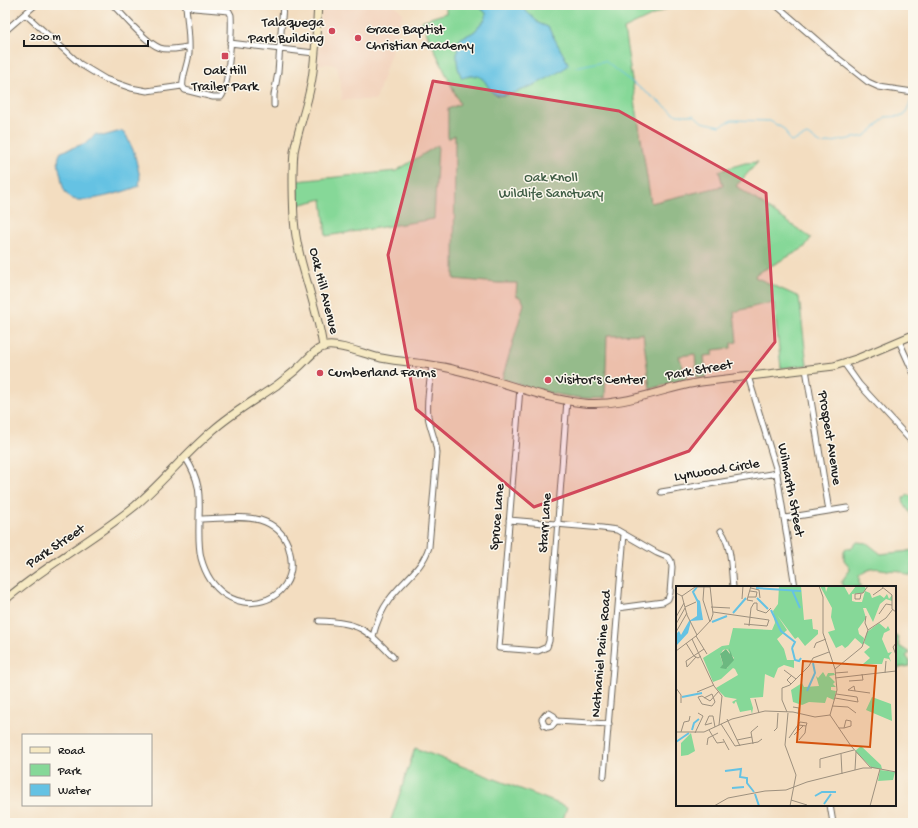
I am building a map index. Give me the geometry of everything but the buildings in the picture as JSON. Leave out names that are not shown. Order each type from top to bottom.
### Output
[{"type":"main road","name":"Oak Hill Avenue","points":[[102,530],[148,495],[210,432],[285,379],[312,354],[323,347],[317,314],[300,257],[294,220],[293,194],[294,152],[311,84],[318,5]]},
{"type":"main road","name":"Park Street","points":[[323,347],[336,346],[391,360],[457,370],[550,398],[585,403],[611,402],[638,397],[684,384],[844,363],[913,335]]},
{"type":"main road","name":"Park Street","points":[[5,600],[52,564],[102,530]]},
{"type":"street","points":[[5,31],[35,5]]},
{"type":"street","points":[[114,5],[150,42],[159,48],[169,50],[188,47]]},
{"type":"street","points":[[186,5],[194,8],[229,11],[232,20],[224,94],[221,97],[213,97],[185,90],[182,86],[186,70],[188,47],[186,5]]},
{"type":"street","points":[[274,105],[283,5]]},
{"type":"street","points":[[776,5],[835,56],[868,82],[878,87],[913,92]]},
{"type":"street","points":[[25,14],[68,55],[98,75],[117,84],[131,88],[153,91],[182,86]]},
{"type":"street","points":[[230,43],[314,54]]},
{"type":"street","points":[[899,341],[913,372]]},
{"type":"street","points":[[844,363],[859,384],[913,443]]},
{"type":"street","points":[[373,636],[383,608],[395,592],[419,567],[427,554],[429,547],[437,453],[436,440],[428,414],[432,365]]},
{"type":"street","name":"Prospect Avenue","points":[[806,369],[828,511]]},
{"type":"street","name":"Wilmarth Street","points":[[748,376],[774,459],[785,518],[795,586]]},
{"type":"street","name":"Spruce Lane","points":[[520,388],[499,648],[538,651],[547,647]]},
{"type":"street","name":"Starr Lane","points":[[547,647],[549,641],[567,400]]},
{"type":"street","points":[[185,457],[192,468],[200,497],[199,519],[199,547],[201,559],[206,570],[222,593],[232,599],[250,603],[259,602],[270,598],[279,591],[286,582],[291,571],[292,558],[288,543],[280,532],[271,525],[260,520],[246,518],[199,519]]},
{"type":"street","name":"Lynwood Circle","points":[[661,492],[777,473]]},
{"type":"street","points":[[785,518],[847,508]]},
{"type":"street","points":[[510,520],[616,530],[669,558],[671,561],[672,573],[668,599],[663,602],[618,608]]},
{"type":"street","points":[[721,532],[726,540],[733,586]]},
{"type":"street","name":"Nathaniel Paine Road","points":[[604,776],[624,534]]},
{"type":"street","points":[[319,620],[347,623],[360,628],[373,636],[393,657]]},
{"type":"street","points":[[556,721],[609,724]]},
{"type":"street","points":[[830,806],[833,823]]},
{"type":"highlighted area","points":[[433,81],[619,111],[766,193],[775,342],[689,451],[534,507],[416,409],[388,255]]},
{"type":"shaded area","name":"Grace Baptist Christian Academy","points":[[322,5],[394,5],[403,13],[376,100],[341,100],[341,82],[337,67],[332,64],[318,64]]},
{"type":"green space","name":"Oak Knoll Wildlife Sanctuary","points":[[446,5],[667,5],[669,7],[668,8],[624,29],[651,203],[723,186],[719,171],[745,163],[758,162],[736,186],[811,238],[804,248],[756,274],[755,277],[799,297],[807,365],[781,368],[774,303],[734,312],[737,342],[731,343],[731,348],[713,350],[713,355],[704,356],[706,377],[697,378],[695,354],[679,356],[687,379],[650,389],[643,334],[607,335],[605,398],[579,398],[566,396],[502,379],[524,304],[522,299],[516,295],[517,283],[498,283],[454,279],[455,135],[448,139],[448,109],[460,104],[421,21],[446,13]]},
{"type":"green space","points":[[438,145],[434,219],[326,236],[322,199],[298,205],[297,181],[396,171]]},
{"type":"green space","points":[[908,495],[913,496],[913,521],[903,501],[903,498]]},
{"type":"green space","points":[[857,542],[867,543],[881,554],[913,550],[913,571],[911,575],[906,575],[900,571],[872,569],[859,576],[859,583],[861,586],[843,586],[841,582],[850,570],[849,566],[844,560],[844,551],[846,548],[851,549]]},
{"type":"green space","points":[[896,636],[898,638],[899,646],[910,653],[906,656],[909,660],[910,666],[898,668],[896,667]]},
{"type":"green space","points":[[415,748],[567,807],[562,823],[390,823]]},
{"type":"water","points":[[477,5],[521,5],[538,23],[548,27],[568,63],[566,67],[532,86],[502,96],[493,93],[480,77],[474,76],[462,78],[458,68],[457,58],[460,39],[475,31],[486,18],[486,13]]},
{"type":"water","points":[[121,131],[126,135],[134,152],[140,177],[139,186],[116,194],[86,200],[73,199],[67,195],[62,183],[58,161],[61,152],[86,143],[96,134],[103,136]]},
{"type":"waterway","points":[[575,67],[605,61],[677,115],[694,115],[702,122],[720,126],[732,120],[770,121],[784,129],[791,142],[807,135],[822,144],[865,136],[885,117],[904,116],[913,97]]},
{"type":"place","name":"Talaquega Park Building","points":[[332,31]]},
{"type":"place","name":"Grace Baptist Christian Academy","points":[[358,38]]},
{"type":"place","name":"Oak Hill Trailer Park","points":[[225,56]]},
{"type":"place","name":"Cumberland Farms","points":[[320,373]]},
{"type":"place","name":"Visitor's Center","points":[[548,380]]}]
